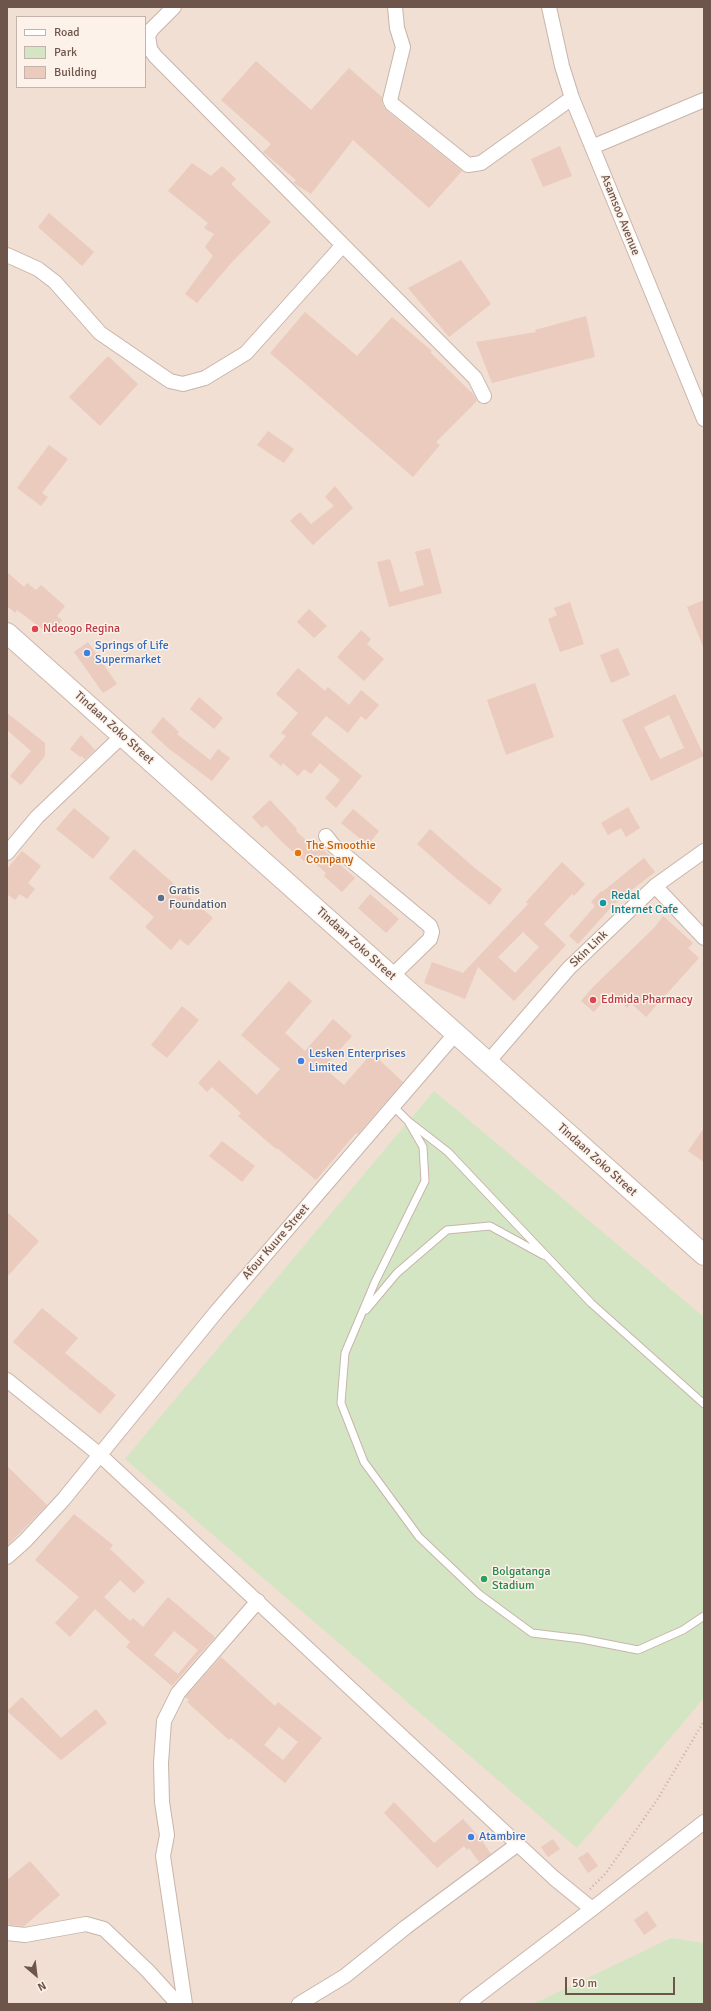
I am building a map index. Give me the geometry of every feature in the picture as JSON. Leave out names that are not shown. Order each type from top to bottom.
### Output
[{"type":"main road","name":"Tindaan Zoko Street","points":[[7,633],[704,1255]]},
{"type":"street","points":[[174,7],[148,35],[150,49],[475,378],[484,396]]},
{"type":"street","points":[[395,7],[396,28],[403,47],[390,100],[392,104],[468,165],[481,162],[572,98]]},
{"type":"street","name":"Asamsoo Avenue","points":[[549,7],[562,66],[572,98],[704,418]]},
{"type":"street","points":[[592,147],[704,100]]},
{"type":"street","points":[[7,255],[38,269],[55,282],[100,333],[170,381],[183,384],[205,378],[246,353],[343,245]]},
{"type":"street","points":[[7,852],[37,817],[122,736]]},
{"type":"street","points":[[326,836],[334,846],[430,926],[432,932],[430,939],[392,976]]},
{"type":"street","name":"Skin Link","points":[[488,1062],[569,968],[655,886],[704,851]]},
{"type":"street","points":[[655,886],[704,938]]},
{"type":"street","name":"Afour Kuure Street","points":[[7,1557],[25,1541],[100,1455],[217,1311],[456,1033]]},
{"type":"street","points":[[7,1380],[100,1455],[518,1844],[592,1909]]},
{"type":"street","points":[[186,2004],[163,1856],[167,1835],[162,1802],[161,1763],[164,1721],[178,1693],[258,1602]]},
{"type":"street","points":[[467,2004],[704,1822]]},
{"type":"street","points":[[299,2004],[345,1976],[406,1927],[518,1844]]},
{"type":"street","points":[[7,1934],[25,1935],[86,1924],[104,1929],[178,2004]]},
{"type":"lane","points":[[393,1106],[408,1121],[448,1152],[591,1303],[704,1404]]},
{"type":"lane","points":[[408,1121],[423,1147],[425,1181],[401,1233],[375,1282],[345,1353],[341,1403],[364,1462],[419,1537],[479,1594],[532,1633],[582,1639],[638,1650],[683,1630],[704,1616]]},
{"type":"lane","points":[[361,1316],[396,1273],[447,1230],[490,1226],[550,1258]]},
{"type":"path","points":[[580,1899],[606,1873],[657,1800],[704,1722]]},
{"type":"shaded area","points":[[7,7],[704,7],[704,2004],[7,2004]]},
{"type":"green space","name":"Bolgatanga Stadium","points":[[434,1091],[704,1317],[704,1698],[577,1848],[125,1459]]},
{"type":"green space","points":[[671,1938],[704,1943],[704,2004],[533,2004]]},
{"type":"building","points":[[256,61],[311,110],[349,68],[382,97],[382,104],[387,111],[462,171],[429,208],[353,140],[311,194],[293,183],[296,180],[263,152],[271,144],[221,100]]},
{"type":"building","points":[[560,146],[572,176],[543,187],[531,159]]},
{"type":"building","points":[[192,163],[211,176],[222,166],[236,179],[231,184],[271,222],[232,262],[197,303],[185,294],[213,256],[205,247],[214,234],[204,228],[208,223],[168,191]]},
{"type":"building","points":[[49,213],[94,252],[82,266],[38,227]]},
{"type":"building","points":[[461,260],[491,304],[449,337],[408,288]]},
{"type":"building","points":[[305,312],[357,356],[392,317],[432,351],[430,352],[474,395],[477,401],[436,442],[440,445],[413,477],[270,353]]},
{"type":"building","points":[[586,316],[595,357],[492,383],[476,342],[536,332],[535,330]]},
{"type":"building","points":[[108,356],[138,384],[100,426],[69,397]]},
{"type":"building","points":[[268,431],[294,449],[284,463],[257,445]]},
{"type":"building","points":[[49,445],[68,459],[42,493],[48,497],[41,506],[17,488]]},
{"type":"building","points":[[335,486],[353,508],[313,545],[290,521],[300,512],[311,524],[334,506],[325,497]]},
{"type":"building","points":[[430,548],[442,593],[389,607],[377,562],[390,559],[400,592],[424,585],[415,552]]},
{"type":"building","points":[[7,572],[24,587],[27,583],[36,590],[41,585],[65,606],[57,616],[62,620],[50,635],[17,610],[15,613],[7,606]]},
{"type":"building","points":[[704,600],[704,649],[687,607]]},
{"type":"building","points":[[570,602],[584,644],[560,652],[548,619],[557,615],[554,608]]},
{"type":"building","points":[[309,609],[327,626],[314,638],[297,622]]},
{"type":"building","points":[[361,630],[371,639],[367,644],[384,659],[364,681],[337,657]]},
{"type":"building","points":[[88,642],[117,684],[103,693],[74,652]]},
{"type":"building","points":[[618,648],[630,675],[611,683],[600,655]]},
{"type":"building","points":[[298,668],[325,691],[328,687],[349,705],[361,690],[379,705],[366,720],[361,716],[348,733],[326,716],[311,734],[362,776],[336,808],[325,798],[340,780],[320,763],[311,774],[304,769],[298,776],[283,763],[281,766],[269,756],[286,736],[281,733],[298,713],[276,694]]},
{"type":"building","points":[[535,683],[554,737],[506,755],[487,700]]},
{"type":"building","points":[[675,694],[704,756],[651,781],[622,720]],"holes":[[[669,715],[684,748],[660,759],[644,727]]]},
{"type":"building","points":[[199,697],[223,718],[214,729],[190,709]]},
{"type":"building","points":[[7,713],[45,743],[45,756],[21,785],[10,776],[31,751],[7,730]]},
{"type":"building","points":[[163,717],[179,732],[177,734],[210,760],[218,749],[230,758],[212,781],[168,748],[151,732]]},
{"type":"building","points":[[81,735],[95,750],[85,759],[70,749]]},
{"type":"building","points":[[270,800],[297,829],[296,831],[315,849],[318,845],[355,878],[342,892],[324,876],[326,873],[308,857],[304,861],[283,843],[266,825],[262,828],[252,817]]},
{"type":"building","points":[[628,807],[640,828],[626,837],[621,828],[608,835],[601,823]]},
{"type":"building","points":[[74,808],[110,838],[93,859],[56,829]]},
{"type":"building","points":[[353,809],[379,831],[368,845],[341,823]]},
{"type":"building","points":[[430,829],[476,869],[502,889],[490,905],[457,879],[417,844]]},
{"type":"building","name":"Gratis Foundation","points":[[134,849],[213,918],[188,946],[180,939],[171,950],[145,927],[154,917],[109,878]]},
{"type":"building","points":[[22,851],[41,866],[28,883],[35,889],[27,899],[20,894],[15,900],[7,894],[7,869]]},
{"type":"building","points":[[644,858],[655,872],[614,904],[578,944],[569,936],[595,906],[591,902],[601,891],[602,892]]},
{"type":"building","points":[[562,862],[585,884],[574,896],[572,894],[544,924],[566,945],[514,1001],[478,967],[465,999],[424,983],[432,962],[463,973],[528,904],[526,902]],"holes":[[[523,932],[539,947],[515,973],[498,957]]]},
{"type":"building","points":[[370,894],[399,919],[386,933],[358,908]]},
{"type":"building","points":[[663,916],[693,943],[688,948],[699,958],[646,1017],[631,1003],[627,1008],[611,992],[594,1012],[581,1001],[592,988],[655,927]]},
{"type":"building","points":[[289,981],[312,1001],[285,1033],[305,1051],[333,1019],[352,1036],[324,1068],[344,1085],[372,1053],[403,1082],[358,1134],[356,1133],[316,1180],[277,1148],[276,1149],[238,1116],[241,1113],[212,1087],[207,1092],[198,1083],[219,1060],[257,1095],[280,1069],[241,1035]]},
{"type":"building","points":[[182,1006],[199,1020],[167,1058],[151,1045]]},
{"type":"building","points":[[704,1128],[704,1162],[688,1151]]},
{"type":"building","points":[[222,1141],[255,1166],[242,1182],[209,1156]]},
{"type":"building","points":[[7,1212],[39,1241],[7,1277]]},
{"type":"building","points":[[42,1308],[78,1338],[65,1353],[116,1395],[100,1414],[13,1342]]},
{"type":"building","points":[[7,1466],[47,1505],[7,1546]]},
{"type":"building","points":[[74,1514],[113,1545],[110,1549],[145,1582],[134,1593],[120,1580],[104,1597],[130,1621],[133,1618],[143,1627],[168,1597],[215,1637],[172,1686],[126,1647],[130,1642],[95,1609],[70,1637],[55,1623],[79,1597],[35,1560]],"holes":[[[174,1631],[198,1650],[178,1674],[154,1655]]]},
{"type":"building","points":[[221,1657],[275,1706],[278,1702],[322,1738],[285,1783],[231,1738],[229,1740],[187,1702],[189,1700],[185,1697]],"holes":[[[279,1727],[298,1742],[283,1760],[264,1745]]]},
{"type":"building","points":[[22,1697],[61,1738],[96,1709],[107,1723],[61,1760],[7,1711]]},
{"type":"building","points":[[394,1802],[434,1843],[463,1819],[481,1839],[491,1854],[479,1862],[469,1848],[467,1850],[464,1846],[437,1868],[384,1813]]},
{"type":"building","points":[[553,1839],[560,1849],[548,1857],[541,1847]]},
{"type":"building","points":[[588,1852],[598,1866],[588,1873],[578,1858]]},
{"type":"building","points":[[30,1861],[60,1895],[24,1926],[10,1925],[7,1923],[7,1880]]},
{"type":"building","points":[[647,1911],[657,1926],[644,1935],[634,1920]]},
{"type":"place","name":"Ndeogo Regina","points":[[35,629]]},
{"type":"place","name":"Springs of Life Supermarket","points":[[87,653]]},
{"type":"place","name":"The Smoothie Company","points":[[298,853]]},
{"type":"place","name":"Gratis Foundation","points":[[161,898]]},
{"type":"place","name":"Redal Internet Cafe","points":[[603,903]]},
{"type":"place","name":"Edmida Pharmacy","points":[[593,1000]]},
{"type":"place","name":"Lesken Enterprises Limited","points":[[301,1061]]},
{"type":"place","name":"Bolgatanga Stadium","points":[[484,1579]]},
{"type":"place","name":"Atambire","points":[[471,1837]]}]
